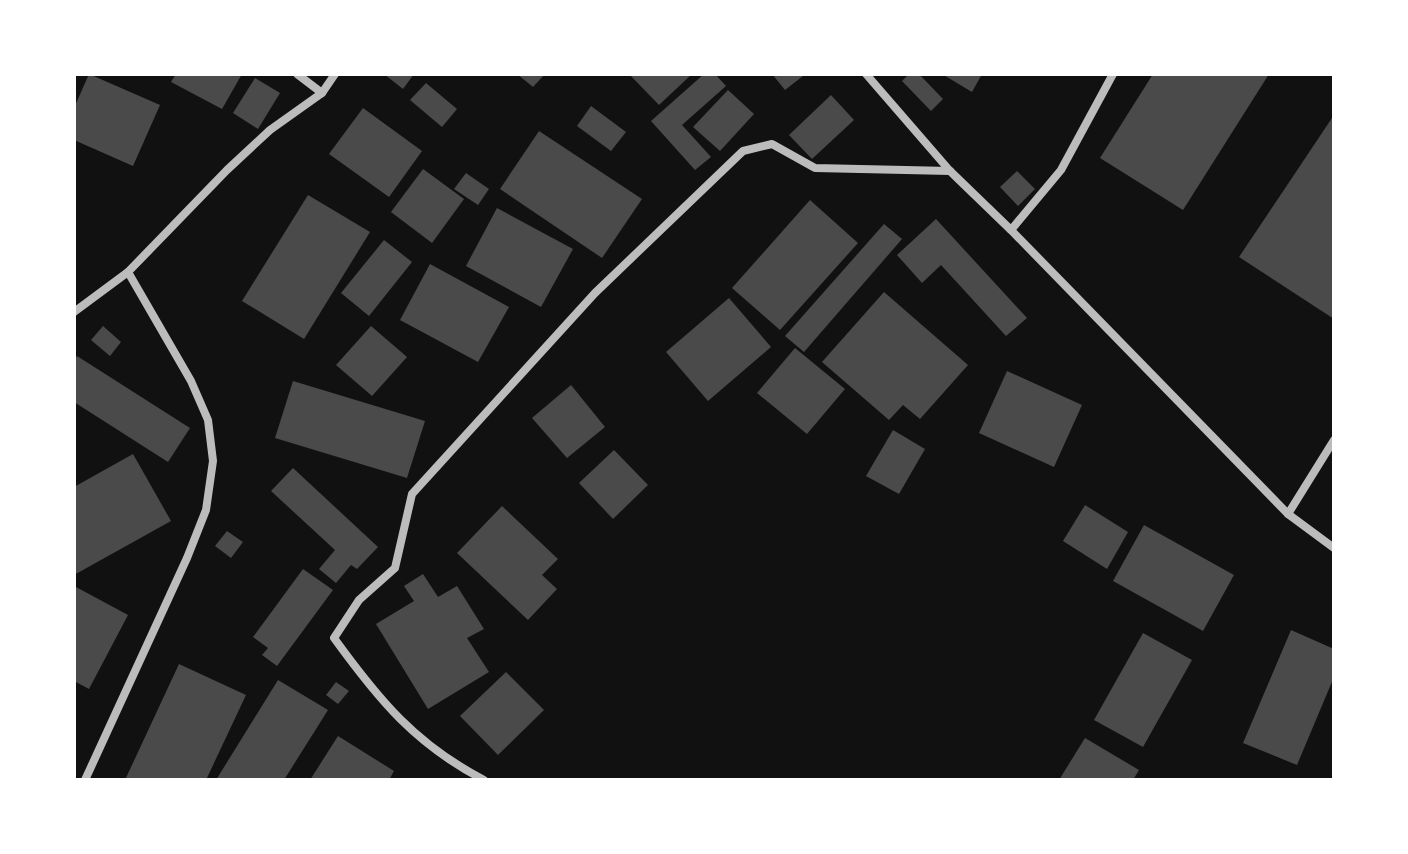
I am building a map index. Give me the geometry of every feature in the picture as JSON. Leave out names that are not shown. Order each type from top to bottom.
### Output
[{"type":"street","points":[[297,74],[322,93]]},
{"type":"street","points":[[74,312],[128,272],[270,130],[322,93],[335,74]]},
{"type":"street","points":[[866,74],[950,171],[1288,514],[1334,548]]},
{"type":"street","points":[[1011,230],[1061,170],[1113,74]]},
{"type":"street","points":[[484,780],[453,764],[414,733],[374,694],[334,638],[359,600],[395,568],[412,494],[595,293],[743,151],[772,144],[815,168],[950,171]]},
{"type":"street","points":[[85,780],[187,558],[206,510],[213,461],[208,420],[191,381],[128,272]]},
{"type":"street","points":[[1288,514],[1334,440]]},
{"type":"building","points":[[89,74],[160,105],[133,166],[74,140],[74,108]]},
{"type":"building","points":[[176,74],[242,74],[222,109],[171,82]]},
{"type":"building","points":[[384,74],[414,74],[403,89]]},
{"type":"building","points":[[517,74],[545,74],[533,87]]},
{"type":"building","points":[[629,74],[692,74],[659,105]]},
{"type":"building","points":[[704,74],[715,74],[726,86],[682,125],[711,157],[695,170],[651,121]]},
{"type":"building","points":[[772,74],[801,74],[803,76],[785,90]]},
{"type":"building","points":[[909,74],[919,74],[943,99],[931,111],[902,81]]},
{"type":"building","points":[[942,74],[982,74],[972,92]]},
{"type":"building","points":[[1153,74],[1269,74],[1183,210],[1100,158]]},
{"type":"building","points":[[255,78],[280,93],[258,129],[233,113]]},
{"type":"building","points":[[426,83],[457,109],[442,127],[410,100]]},
{"type":"building","points":[[728,90],[754,114],[720,151],[693,127]]},
{"type":"building","points":[[831,95],[854,120],[812,159],[789,135]]},
{"type":"building","points":[[591,106],[626,132],[611,151],[577,126]]},
{"type":"building","points":[[363,108],[422,151],[389,197],[329,154]]},
{"type":"building","points":[[1334,115],[1334,319],[1239,257]]},
{"type":"building","points":[[539,131],[642,199],[602,258],[500,189]]},
{"type":"building","points":[[423,169],[464,199],[432,243],[391,212]]},
{"type":"building","points":[[1017,171],[1035,189],[1018,206],[1000,187]]},
{"type":"building","points":[[466,173],[489,189],[478,205],[454,189]]},
{"type":"building","points":[[308,195],[370,232],[304,339],[242,301]]},
{"type":"building","points":[[810,200],[858,243],[780,330],[732,288]]},
{"type":"building","points":[[497,208],[573,249],[541,307],[466,266]]},
{"type":"building","points":[[936,219],[1027,318],[1006,336],[941,265],[922,283],[897,255]]},
{"type":"building","points":[[884,224],[902,239],[804,352],[785,336]]},
{"type":"building","points":[[384,240],[412,262],[369,316],[341,293]]},
{"type":"building","points":[[430,264],[509,307],[478,362],[400,320]]},
{"type":"building","points":[[884,292],[968,365],[920,419],[903,405],[889,420],[822,362]]},
{"type":"building","points":[[729,298],[771,347],[708,401],[666,352]]},
{"type":"building","points":[[103,326],[121,342],[110,356],[91,340]]},
{"type":"building","points":[[371,326],[407,357],[372,396],[336,365]]},
{"type":"building","points":[[795,348],[845,389],[807,434],[757,393]]},
{"type":"building","points":[[77,356],[190,428],[168,462],[74,402],[74,361]]},
{"type":"building","points":[[1007,371],[1082,405],[1054,467],[979,433]]},
{"type":"building","points":[[293,381],[425,421],[407,478],[275,438]]},
{"type":"building","points":[[571,385],[605,427],[567,458],[532,418]]},
{"type":"building","points":[[893,430],[925,449],[899,494],[866,476]]},
{"type":"building","points":[[614,450],[648,485],[613,519],[579,483]]},
{"type":"building","points":[[133,454],[171,521],[74,575],[74,487]]},
{"type":"building","points":[[293,468],[378,547],[357,569],[351,565],[336,583],[319,569],[335,550],[271,491]]},
{"type":"building","points":[[1085,505],[1128,532],[1107,569],[1063,541]]},
{"type":"building","points":[[502,506],[558,559],[542,575],[557,589],[528,620],[457,553]]},
{"type":"building","points":[[1144,525],[1234,575],[1203,631],[1113,581]]},
{"type":"building","points":[[227,531],[243,542],[231,558],[215,546]]},
{"type":"building","points":[[303,569],[333,590],[277,666],[262,655],[268,648],[253,637]]},
{"type":"building","points":[[423,574],[438,597],[457,586],[484,629],[467,638],[489,672],[428,709],[376,624],[414,601],[404,586]]},
{"type":"building","points":[[76,587],[128,615],[89,689],[74,681]]},
{"type":"building","points":[[1291,630],[1334,649],[1334,677],[1297,765],[1243,743]]},
{"type":"building","points":[[1143,633],[1192,660],[1143,747],[1094,720]]},
{"type":"building","points":[[179,664],[246,695],[206,780],[125,780]]},
{"type":"building","points":[[506,672],[544,710],[498,755],[460,716]]},
{"type":"building","points":[[278,680],[328,710],[284,780],[216,780]]},
{"type":"building","points":[[336,682],[349,691],[338,704],[326,695]]},
{"type":"building","points":[[338,736],[394,771],[389,780],[310,780]]},
{"type":"building","points":[[1085,738],[1139,770],[1133,780],[1059,780]]}]
